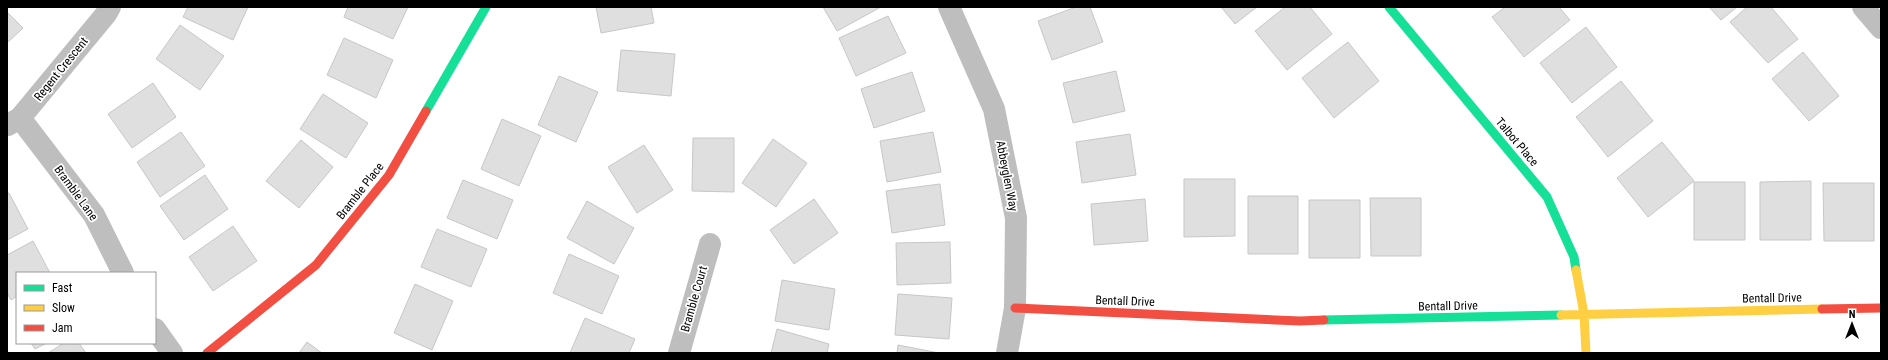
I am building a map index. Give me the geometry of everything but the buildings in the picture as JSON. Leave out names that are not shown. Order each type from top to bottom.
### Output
[{"type":"street","name":"Regent Crescent","points":[[14,122],[106,14],[110,7]]},
{"type":"street","name":"Bramble Place","points":[[207,353],[316,265],[389,175],[486,7]]},
{"type":"street","name":"Abbeyglen Way","points":[[949,7],[994,109],[1016,218],[1015,308],[1007,353]]},
{"type":"street","name":"Talbot Place","points":[[1389,7],[1548,197],[1574,257],[1584,314],[1586,353]]},
{"type":"street","points":[[1863,7],[1881,28]]},
{"type":"street","name":"Bramble Lane","points":[[14,122],[94,215],[123,272]]},
{"type":"street","name":"Bramble Court","points":[[679,353],[710,244]]},
{"type":"street","name":"Bentall Drive","points":[[1015,308],[1300,321],[1881,308]]},
{"type":"street","points":[[156,330],[172,353]]},
{"type":"traffic: fast","points":[[426,111],[486,7]]},
{"type":"traffic: fast","points":[[1389,7],[1547,197],[1574,257],[1576,270]]},
{"type":"traffic: fast","points":[[1324,320],[1561,315]]},
{"type":"traffic: slow","points":[[1576,270],[1584,314],[1586,353]]},
{"type":"traffic: slow","points":[[1561,315],[1822,309]]},
{"type":"traffic: jam","points":[[207,353],[316,265],[389,175],[426,111]]},
{"type":"traffic: jam","points":[[1015,308],[1300,321],[1324,320]]},
{"type":"traffic: jam","points":[[1822,309],[1881,308]]}]
